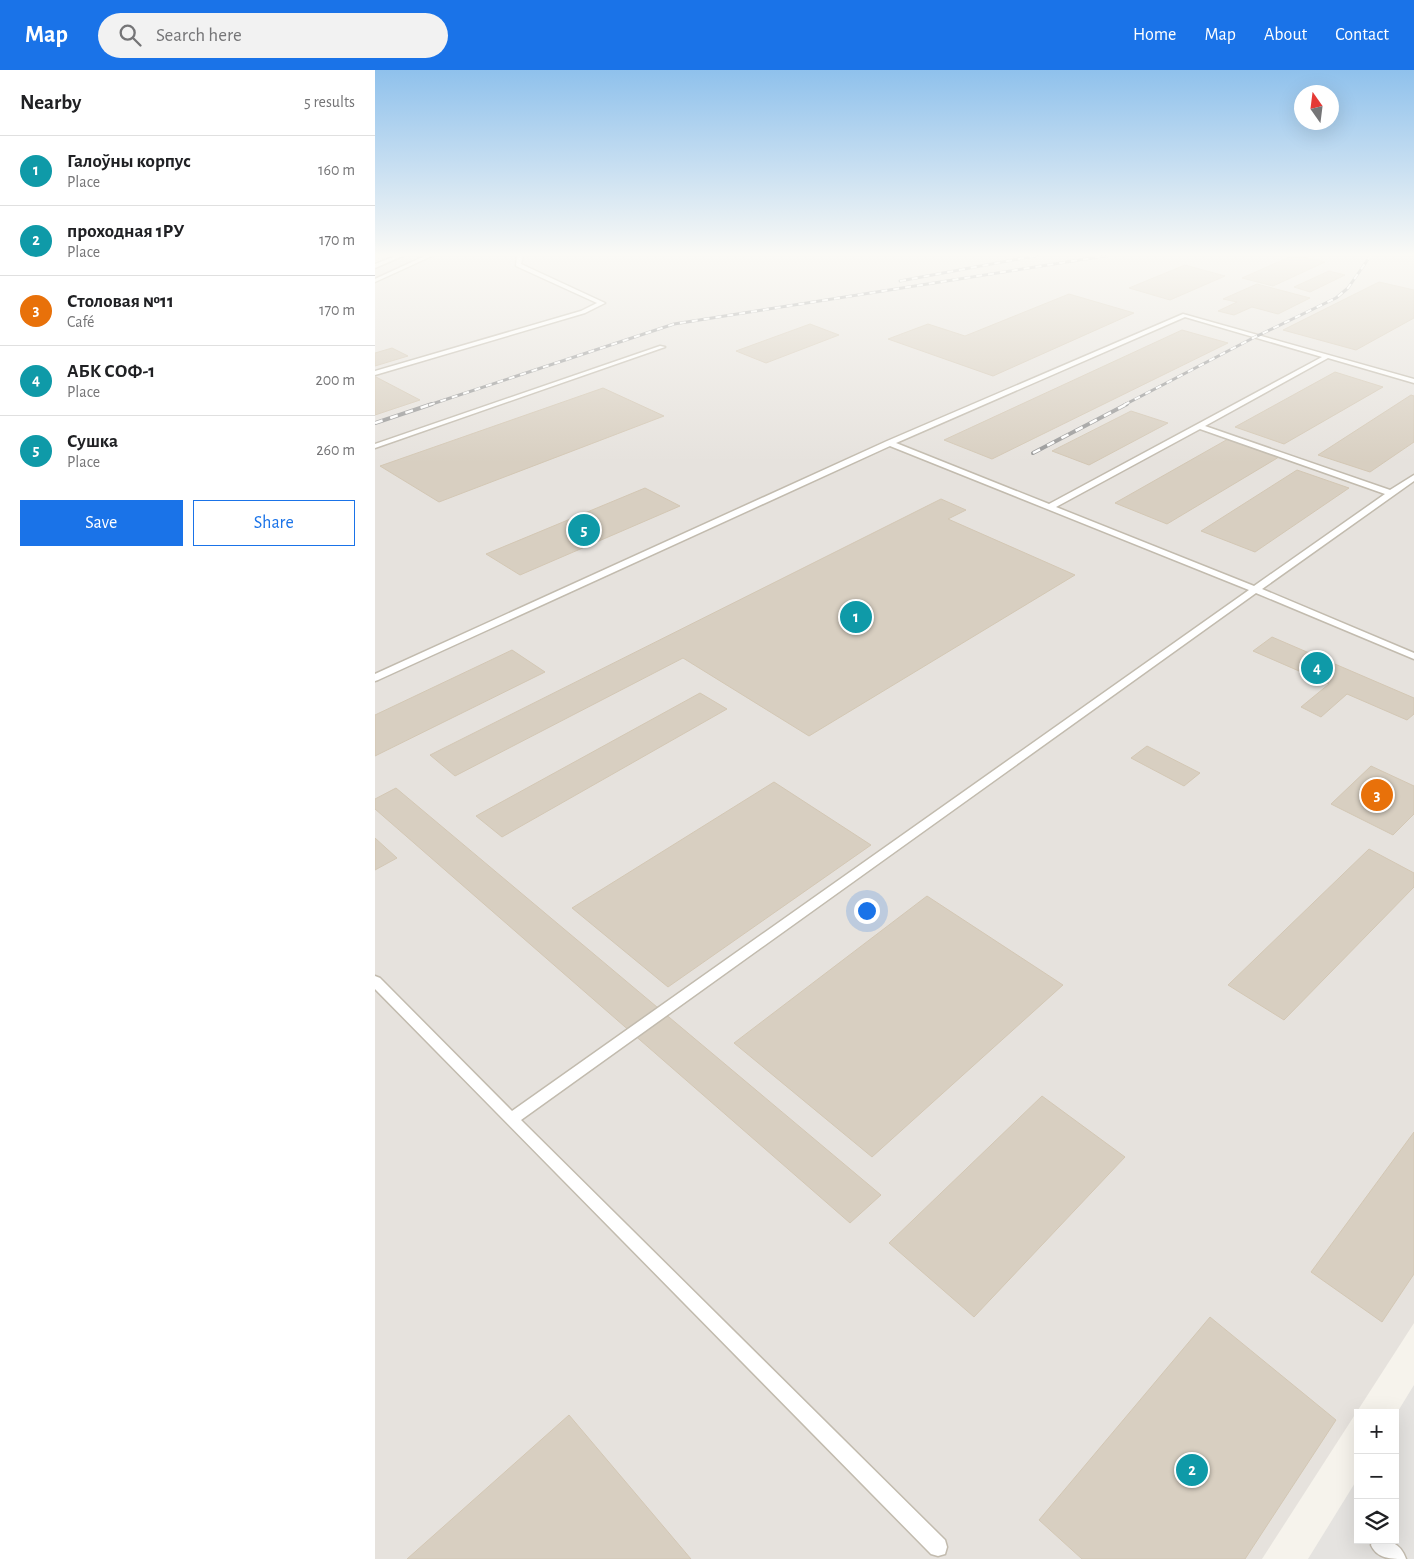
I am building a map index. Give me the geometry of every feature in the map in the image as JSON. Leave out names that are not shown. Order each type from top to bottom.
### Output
[{"type":"lane","points":[[375,373],[540,324]]},
{"type":"lane","points":[[375,678],[890,442],[1163,324]]},
{"type":"lane","points":[[1218,324],[1414,381]]},
{"type":"lane","points":[[375,446],[662,347]]},
{"type":"lane","points":[[1050,507],[1328,356]]},
{"type":"lane","points":[[1199,426],[1391,493]]},
{"type":"lane","points":[[890,442],[1414,656]]},
{"type":"lane","points":[[511,1119],[1414,477]]},
{"type":"lane","points":[[375,981],[938,1547]]},
{"type":"lane","points":[[1380,1545],[1397,1559]]},
{"type":"shaded area","points":[[375,324],[1414,324],[1414,1323],[1359,1409],[1354,1409],[1354,1416],[1262,1559],[375,1559]]},
{"type":"shaded area","points":[[1414,1385],[1414,1559],[1308,1559],[1354,1484],[1354,1544],[1399,1544],[1399,1409]]},
{"type":"building","points":[[809,324],[839,335],[766,363],[736,351]]},
{"type":"building","points":[[927,324],[965,336],[994,324],[1108,324],[993,376],[888,339]]},
{"type":"building","points":[[1294,324],[1402,324],[1356,350],[1283,330]]},
{"type":"building","points":[[1182,330],[1228,343],[992,459],[944,440]]},
{"type":"building","points":[[392,348],[408,356],[375,366],[375,353]]},
{"type":"building","points":[[1335,372],[1383,387],[1284,444],[1235,427]]},
{"type":"building","points":[[376,377],[420,400],[375,415]]},
{"type":"building","points":[[603,388],[664,416],[439,502],[380,466]]},
{"type":"building","points":[[1411,395],[1414,396],[1414,442],[1370,472],[1318,455]]},
{"type":"building","points":[[1131,411],[1168,423],[1089,465],[1052,451]]},
{"type":"building","points":[[1228,439],[1279,457],[1167,524],[1115,503]]},
{"type":"building","points":[[1297,470],[1349,488],[1255,552],[1201,531]]},
{"type":"building","points":[[645,488],[680,506],[520,575],[486,554]]},
{"type":"building","points":[[941,499],[966,510],[948,519],[1075,575],[809,736],[683,658],[455,776],[430,755]]},
{"type":"building","points":[[1272,637],[1414,698],[1414,714],[1407,720],[1347,694],[1321,717],[1301,707],[1329,684],[1253,651]]},
{"type":"building","points":[[512,650],[545,672],[375,756],[375,715]]},
{"type":"building","points":[[700,693],[727,709],[502,837],[476,816]]},
{"type":"building","points":[[1147,746],[1200,773],[1184,786],[1131,758]]},
{"type":"building","points":[[1371,766],[1414,786],[1414,814],[1393,835],[1331,804]]},
{"type":"building","points":[[774,782],[871,845],[668,987],[572,908]]},
{"type":"building","points":[[396,788],[881,1195],[850,1223],[375,809],[375,799]]},
{"type":"building","points":[[375,838],[397,858],[375,870]]},
{"type":"building","points":[[1369,849],[1414,873],[1414,887],[1284,1020],[1228,985]]},
{"type":"building","points":[[927,896],[1063,985],[872,1157],[734,1043]]},
{"type":"building","points":[[1042,1096],[1125,1157],[974,1317],[889,1243]]},
{"type":"building","points":[[1414,1132],[1414,1274],[1382,1322],[1311,1272]]},
{"type":"building","points":[[1210,1317],[1336,1420],[1245,1559],[1082,1559],[1039,1520]]},
{"type":"building","points":[[569,1415],[691,1559],[407,1559]]},
{"type":"railway","points":[[429,405],[673,324]]},
{"type":"railway","points":[[1124,405],[1281,324]]},
{"type":"railway","points":[[1033,453],[1127,404]]},
{"type":"railway","points":[[375,423],[429,405]]},
{"type":"place","name":"Сушка","points":[[584,530]]},
{"type":"place","name":"Галоўны корпус","points":[[856,617]]},
{"type":"place","name":"АБК СОФ-1","points":[[1317,668]]},
{"type":"place","name":"Столовая №11","points":[[1377,795]]},
{"type":"place","name":"проходная 1РУ","points":[[1192,1470]]}]
